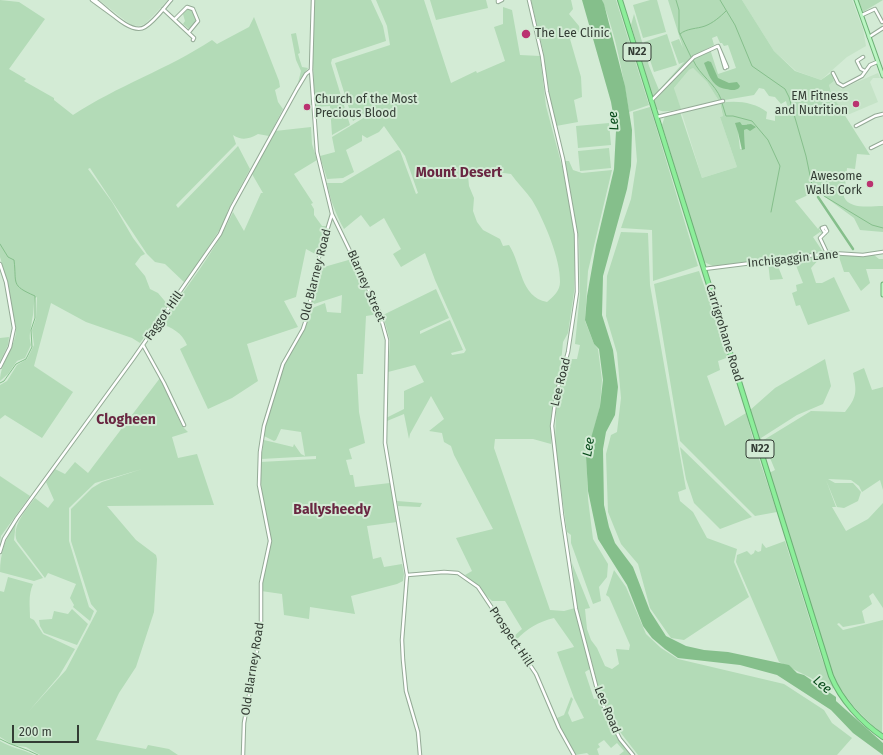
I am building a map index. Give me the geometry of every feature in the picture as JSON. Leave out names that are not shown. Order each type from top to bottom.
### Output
[{"type":"highway","name":"Carrigrohane Road","points":[[620,0],[827,666],[834,683],[842,695],[867,725],[883,737]]},
{"type":"main road","points":[[856,0],[883,76]]},
{"type":"main road","points":[[883,284],[883,295]]},
{"type":"street","points":[[92,0],[120,20]]},
{"type":"street","points":[[95,0],[130,28],[140,29],[147,26],[171,0]]},
{"type":"street","name":"Blarney Street","points":[[313,0],[311,70],[317,147],[332,214],[379,311],[388,349],[385,443],[407,575],[402,640],[403,660],[406,691],[418,732],[420,755]]},
{"type":"street","points":[[497,1],[502,0]]},
{"type":"street","name":"Lee Road","points":[[529,0],[542,56],[547,92],[564,165],[576,234],[577,292],[568,352],[556,395],[552,426],[562,515],[576,608],[599,697],[620,739],[633,755]]},
{"type":"street","points":[[175,19],[187,7],[193,9],[198,21],[189,32]]},
{"type":"street","points":[[163,9],[189,32],[194,38],[192,40]]},
{"type":"street","points":[[862,16],[875,9],[882,22]]},
{"type":"street","points":[[869,37],[883,28]]},
{"type":"street","points":[[652,101],[694,57],[718,46],[726,68]]},
{"type":"street","points":[[863,57],[857,61],[861,69],[866,72]]},
{"type":"street","points":[[833,73],[838,83],[843,86],[862,76],[870,65],[877,62]]},
{"type":"street","name":"Faggot Hill","points":[[0,552],[4,538],[143,345],[220,234],[232,207],[296,90],[306,74],[311,70]]},
{"type":"street","points":[[656,116],[723,101]]},
{"type":"street","points":[[856,126],[875,116],[883,114]]},
{"type":"street","points":[[871,148],[883,142]]},
{"type":"street","name":"Old Blarney Road","points":[[243,755],[242,739],[244,723],[261,628],[260,583],[270,541],[259,485],[260,452],[264,426],[283,364],[303,329],[319,257],[332,214]]},
{"type":"street","points":[[825,232],[820,238],[827,253]]},
{"type":"street","name":"Inchigaggin Lane","points":[[704,269],[827,253],[863,255],[883,252]]},
{"type":"street","points":[[0,264],[6,282],[14,328],[10,347],[0,367]]},
{"type":"street","points":[[143,345],[164,382],[184,425]]},
{"type":"street","name":"Prospect Hill","points":[[407,575],[444,572],[458,573],[478,587],[536,674],[559,728],[574,755]]},
{"type":"shaded area","points":[[0,0],[19,2],[45,19],[9,69],[26,79],[24,81],[54,98],[54,100],[73,115],[107,95],[178,60],[212,40],[217,44],[249,27],[254,17],[279,81],[280,87],[275,90],[278,102],[283,109],[269,136],[258,134],[242,139],[233,135],[236,144],[176,205],[178,208],[238,146],[250,169],[228,210],[224,223],[185,283],[165,264],[155,262],[147,254],[90,168],[88,169],[112,202],[133,238],[145,254],[141,256],[135,264],[145,276],[150,289],[158,293],[169,306],[157,319],[140,343],[132,338],[86,322],[51,303],[34,366],[73,392],[42,438],[5,415],[0,419],[0,385],[7,381],[17,365],[27,359],[34,345],[32,330],[36,318],[37,297],[34,301],[30,332],[31,345],[25,358],[17,361],[8,374],[0,381],[2,368],[14,342],[16,326],[8,293],[9,288],[0,257]]},
{"type":"shaded area","points":[[99,0],[168,0],[145,24],[138,26],[131,25]]},
{"type":"shaded area","points":[[315,0],[371,0],[383,26],[386,41],[332,59],[331,63],[350,125],[332,135],[330,106],[315,107],[312,41]]},
{"type":"shaded area","points":[[376,0],[424,0],[451,83],[476,71],[477,73],[505,61],[494,27],[503,24],[503,7],[512,10],[520,55],[540,56],[546,106],[563,170],[575,237],[574,292],[568,333],[563,342],[560,373],[552,410],[551,444],[533,439],[495,439],[494,448],[550,610],[564,611],[575,608],[590,669],[585,672],[594,699],[599,698],[618,739],[631,755],[619,755],[624,751],[617,743],[611,748],[604,740],[598,744],[600,747],[597,749],[599,755],[589,755],[587,753],[575,755],[560,728],[557,718],[564,715],[571,697],[573,699],[568,713],[572,722],[584,718],[574,698],[557,652],[574,647],[573,645],[554,618],[543,621],[534,626],[516,640],[513,637],[522,629],[505,601],[492,601],[465,575],[472,571],[456,538],[493,529],[454,455],[451,446],[444,442],[442,433],[429,431],[444,419],[431,396],[410,434],[409,439],[404,414],[387,421],[386,418],[404,409],[404,391],[424,382],[415,365],[388,372],[390,341],[383,315],[436,289],[449,318],[420,331],[420,334],[450,320],[463,350],[451,353],[452,355],[464,353],[466,350],[435,280],[425,253],[401,267],[393,254],[401,249],[384,218],[370,227],[361,215],[344,229],[338,218],[327,183],[342,183],[398,150],[400,151],[416,194],[418,193],[405,156],[384,126],[379,132],[367,138],[362,135],[362,141],[346,150],[354,172],[343,178],[327,179],[320,156],[335,152],[332,137],[375,111],[373,108],[353,121],[335,63],[390,45],[387,26]],"holes":[[[481,170],[511,174],[532,200],[542,218],[555,252],[560,273],[560,285],[556,294],[547,302],[538,299],[532,294],[523,279],[509,245],[503,246],[500,239],[483,230],[477,222],[473,211],[474,198],[469,186],[468,175]]]},
{"type":"shaded area","points":[[430,0],[486,0],[488,8],[436,20]]},
{"type":"shaded area","points":[[531,0],[571,0],[573,9],[569,14],[579,26],[580,31],[570,39],[581,77],[582,97],[574,100],[578,122],[556,126],[548,90],[543,50]]},
{"type":"shaded area","points":[[602,0],[616,0],[649,105],[629,112],[622,70],[607,13]]},
{"type":"shaded area","points":[[650,0],[657,0],[666,32],[643,38],[633,5]]},
{"type":"shaded area","points":[[668,0],[742,0],[774,51],[795,71],[821,80],[831,73],[834,81],[829,85],[832,95],[870,155],[857,154],[855,169],[847,168],[844,197],[851,204],[856,206],[883,206],[883,232],[860,230],[854,218],[817,191],[795,201],[818,229],[820,226],[821,228],[819,229],[822,234],[820,232],[813,237],[823,252],[767,260],[764,258],[761,260],[713,266],[704,262],[662,125],[665,116],[680,112],[702,178],[737,167],[720,117],[723,116],[720,103],[738,102],[751,104],[767,112],[766,119],[775,121],[775,112],[778,110],[783,116],[789,113],[786,101],[781,104],[775,97],[769,96],[764,89],[759,88],[754,95],[719,101],[707,82],[693,68],[689,70],[674,88],[681,109],[668,111],[659,110],[656,108],[655,100],[694,58],[710,49],[718,74],[736,68],[728,45],[724,46],[720,43],[717,36],[712,38],[714,45],[693,56],[653,98],[631,25],[634,14],[649,66],[659,90],[684,62],[679,64],[671,42],[679,39],[683,48]],"holes":[[[747,124],[747,129],[744,130],[745,149],[740,149],[738,132],[742,125]]]},
{"type":"shaded area","points":[[742,0],[852,0],[863,29],[866,46],[847,57],[821,80],[796,71],[774,51]]},
{"type":"shaded area","points":[[858,0],[883,0],[863,12]]},
{"type":"shaded area","points":[[188,9],[192,10],[196,21],[189,29],[183,24],[185,21],[183,14]]},
{"type":"shaded area","points":[[296,33],[300,53],[298,54],[302,67],[308,68],[298,83],[301,71],[296,60],[291,34]]},
{"type":"shaded area","points":[[667,34],[677,65],[654,72],[644,42]]},
{"type":"shaded area","points":[[693,68],[707,82],[719,101],[723,116],[720,117],[737,167],[702,178],[674,88],[689,70]]},
{"type":"shaded area","points":[[878,73],[880,78],[873,78],[870,82],[878,102],[845,116],[832,95],[829,85],[834,81],[841,89]]},
{"type":"shaded area","points":[[650,107],[698,266],[653,281],[652,230],[621,228],[631,199],[637,161],[633,112]]},
{"type":"shaded area","points":[[609,123],[611,145],[578,148],[576,126]]},
{"type":"shaded area","points":[[311,127],[312,144],[317,160],[294,174],[313,203],[311,204],[314,209],[314,215],[322,226],[326,226],[317,255],[306,249],[296,297],[284,301],[298,327],[247,344],[258,381],[232,398],[208,409],[180,349],[187,345],[185,341],[176,331],[160,324],[209,256],[233,212],[244,231],[261,193],[263,193],[252,174],[275,131]]},
{"type":"shaded area","points":[[609,148],[611,168],[580,171],[578,151]]},
{"type":"shaded area","points":[[565,161],[569,161],[573,170],[582,173],[612,170],[588,271],[585,321],[594,344],[598,349],[602,380],[600,406],[591,441],[586,447],[588,499],[593,539],[608,564],[607,577],[599,587],[601,601],[593,604],[571,543],[571,535],[567,532],[555,445],[556,411],[564,373],[569,369],[570,359],[577,359],[580,345],[575,344],[580,293],[579,241]]},
{"type":"shaded area","points":[[621,232],[648,233],[650,285],[686,489],[678,492],[680,501],[693,512],[707,538],[737,549],[734,562],[749,597],[684,640],[671,638],[650,608],[638,564],[621,544],[608,512],[606,454],[611,435],[617,432],[621,398],[617,353],[606,316],[607,276]]},
{"type":"shaded area","points":[[838,254],[874,255],[879,259],[883,259],[883,269],[866,269],[870,283],[861,291],[849,272],[844,272]]},
{"type":"shaded area","points":[[822,256],[811,268],[816,283],[822,283],[834,277],[850,311],[808,325],[800,305],[796,306],[792,293],[797,291],[796,285],[803,283],[793,258]]},
{"type":"shaded area","points":[[352,259],[379,314],[366,316],[363,374],[357,374],[359,412],[365,443],[349,449],[352,459],[346,460],[350,475],[353,475],[355,487],[390,483],[397,522],[367,526],[373,559],[381,557],[384,567],[402,564],[404,574],[403,581],[397,584],[351,596],[355,614],[310,607],[309,619],[284,615],[282,594],[261,591],[271,540],[262,499],[260,462],[316,459],[316,456],[261,459],[264,440],[293,447],[294,444],[301,454],[305,456],[301,432],[281,429],[276,440],[274,441],[264,436],[265,425],[283,369],[289,354],[303,331],[310,309],[325,303],[327,312],[341,313],[342,295],[311,305],[317,269]]},
{"type":"shaded area","points":[[776,261],[783,279],[770,280],[768,262]]},
{"type":"shaded area","points":[[699,271],[729,357],[718,361],[720,370],[707,376],[725,426],[746,413],[756,450],[777,512],[755,516],[680,441],[654,284]]},
{"type":"shaded area","points":[[9,337],[8,345],[0,362],[0,338]]},
{"type":"shaded area","points":[[825,359],[831,386],[823,404],[797,415],[761,438],[762,441],[811,411],[845,412],[852,402],[855,394],[853,373],[864,368],[872,390],[883,387],[883,490],[880,480],[862,492],[859,486],[851,480],[828,479],[835,483],[853,483],[861,492],[858,501],[844,508],[837,507],[826,480],[836,507],[832,507],[846,531],[868,519],[883,503],[883,608],[873,593],[869,596],[872,604],[862,611],[865,623],[843,627],[839,623],[837,624],[843,630],[883,620],[882,733],[859,712],[845,696],[829,668],[769,473],[775,470],[770,458],[765,459],[749,411],[775,388]]},
{"type":"shaded area","points":[[160,378],[182,426],[188,432],[172,437],[178,458],[197,454],[214,505],[107,506],[136,540],[156,555],[157,559],[154,612],[136,667],[119,693],[96,740],[146,749],[148,745],[169,749],[178,755],[40,755],[26,747],[13,745],[0,737],[0,591],[4,592],[8,577],[33,584],[30,597],[30,618],[34,620],[43,634],[75,649],[59,676],[29,711],[66,670],[97,611],[91,604],[71,541],[71,509],[92,488],[102,482],[142,469],[95,483],[69,508],[69,541],[89,607],[94,611],[90,621],[73,607],[74,605],[70,598],[76,584],[48,573],[45,578],[17,541],[16,530],[20,518],[35,498],[48,508],[54,500],[46,482],[55,469],[65,474],[75,462],[88,473]]},
{"type":"shaded area","points":[[680,447],[752,517],[720,529],[694,503],[686,479]]},
{"type":"shaded area","points":[[0,476],[30,496],[1,536],[0,543]]},
{"type":"shaded area","points":[[397,501],[422,503],[420,507],[398,506]]},
{"type":"shaded area","points":[[16,522],[14,540],[43,578],[34,581],[0,572],[4,546],[9,533]]},
{"type":"shaded area","points":[[785,541],[822,659],[834,687],[831,692],[811,678],[779,662],[736,562],[737,555],[747,551],[751,555],[755,550],[758,552],[761,551],[762,543],[766,548]]},
{"type":"shaded area","points":[[572,563],[590,608],[585,609],[587,629],[591,640],[597,648],[605,666],[612,669],[619,664],[616,649],[629,650],[630,645],[609,597],[606,595],[614,570],[626,587],[646,634],[661,648],[678,659],[784,684],[824,710],[832,723],[852,738],[837,755],[638,755],[617,728],[600,693],[577,608]]},
{"type":"shaded area","points":[[72,609],[88,624],[77,645],[44,633],[40,626],[39,620],[52,619],[54,611],[68,614]]},
{"type":"shaded area","points":[[0,741],[26,751],[34,755],[0,755]]},
{"type":"water","name":"Lee","points":[[582,0],[602,0],[604,4],[625,86],[632,130],[631,166],[627,189],[603,276],[602,315],[613,350],[618,387],[615,415],[606,432],[603,449],[604,505],[609,527],[615,543],[633,567],[650,611],[666,636],[686,646],[704,650],[728,652],[789,665],[797,673],[804,675],[836,697],[836,701],[883,743],[883,755],[853,733],[831,710],[777,675],[740,665],[678,658],[665,649],[652,638],[643,626],[627,585],[598,539],[588,491],[586,456],[600,406],[603,380],[599,349],[594,344],[585,320],[587,296],[596,245],[614,169],[616,131],[611,102]]},
{"type":"water","points":[[708,61],[711,62],[718,78],[729,83],[737,82],[740,86],[739,88],[734,90],[717,86],[709,76],[704,63]]},
{"type":"water","points":[[740,122],[742,125],[751,124],[756,127],[750,131],[747,129],[744,130],[745,149],[742,150],[735,123]]},
{"type":"waterway","points":[[676,0],[679,10],[679,32],[691,57]]},
{"type":"waterway","points":[[720,0],[735,25],[752,66],[785,89],[789,97],[806,156],[812,185],[824,196],[872,225],[883,228]]},
{"type":"waterway","points":[[680,34],[708,25],[726,11]]},
{"type":"waterway","points":[[693,60],[699,71],[715,88],[721,99]]},
{"type":"waterway","points":[[722,103],[726,116],[733,116],[752,121],[768,140],[780,166],[771,212]]},
{"type":"waterway","points":[[818,197],[853,249]]},
{"type":"waterway","points":[[0,244],[8,257],[14,260],[15,279],[18,286],[35,296],[35,318],[31,330],[32,347],[26,359],[16,364],[4,381],[0,383]]},
{"type":"waterway","points":[[0,739],[38,755]]},
{"type":"place","name":"The Lee Clinic","points":[[526,34]]},
{"type":"place","name":"EM Fitness and Nutrition","points":[[856,104]]},
{"type":"place","name":"Church of the Most Precious Blood","points":[[307,107]]},
{"type":"place","name":"Awesome Walls Cork","points":[[870,184]]},
{"type":"district","name":"Mount Desert","points":[[459,173]]},
{"type":"district","name":"Clogheen","points":[[126,420]]},
{"type":"district","name":"Ballysheedy","points":[[332,510]]}]
